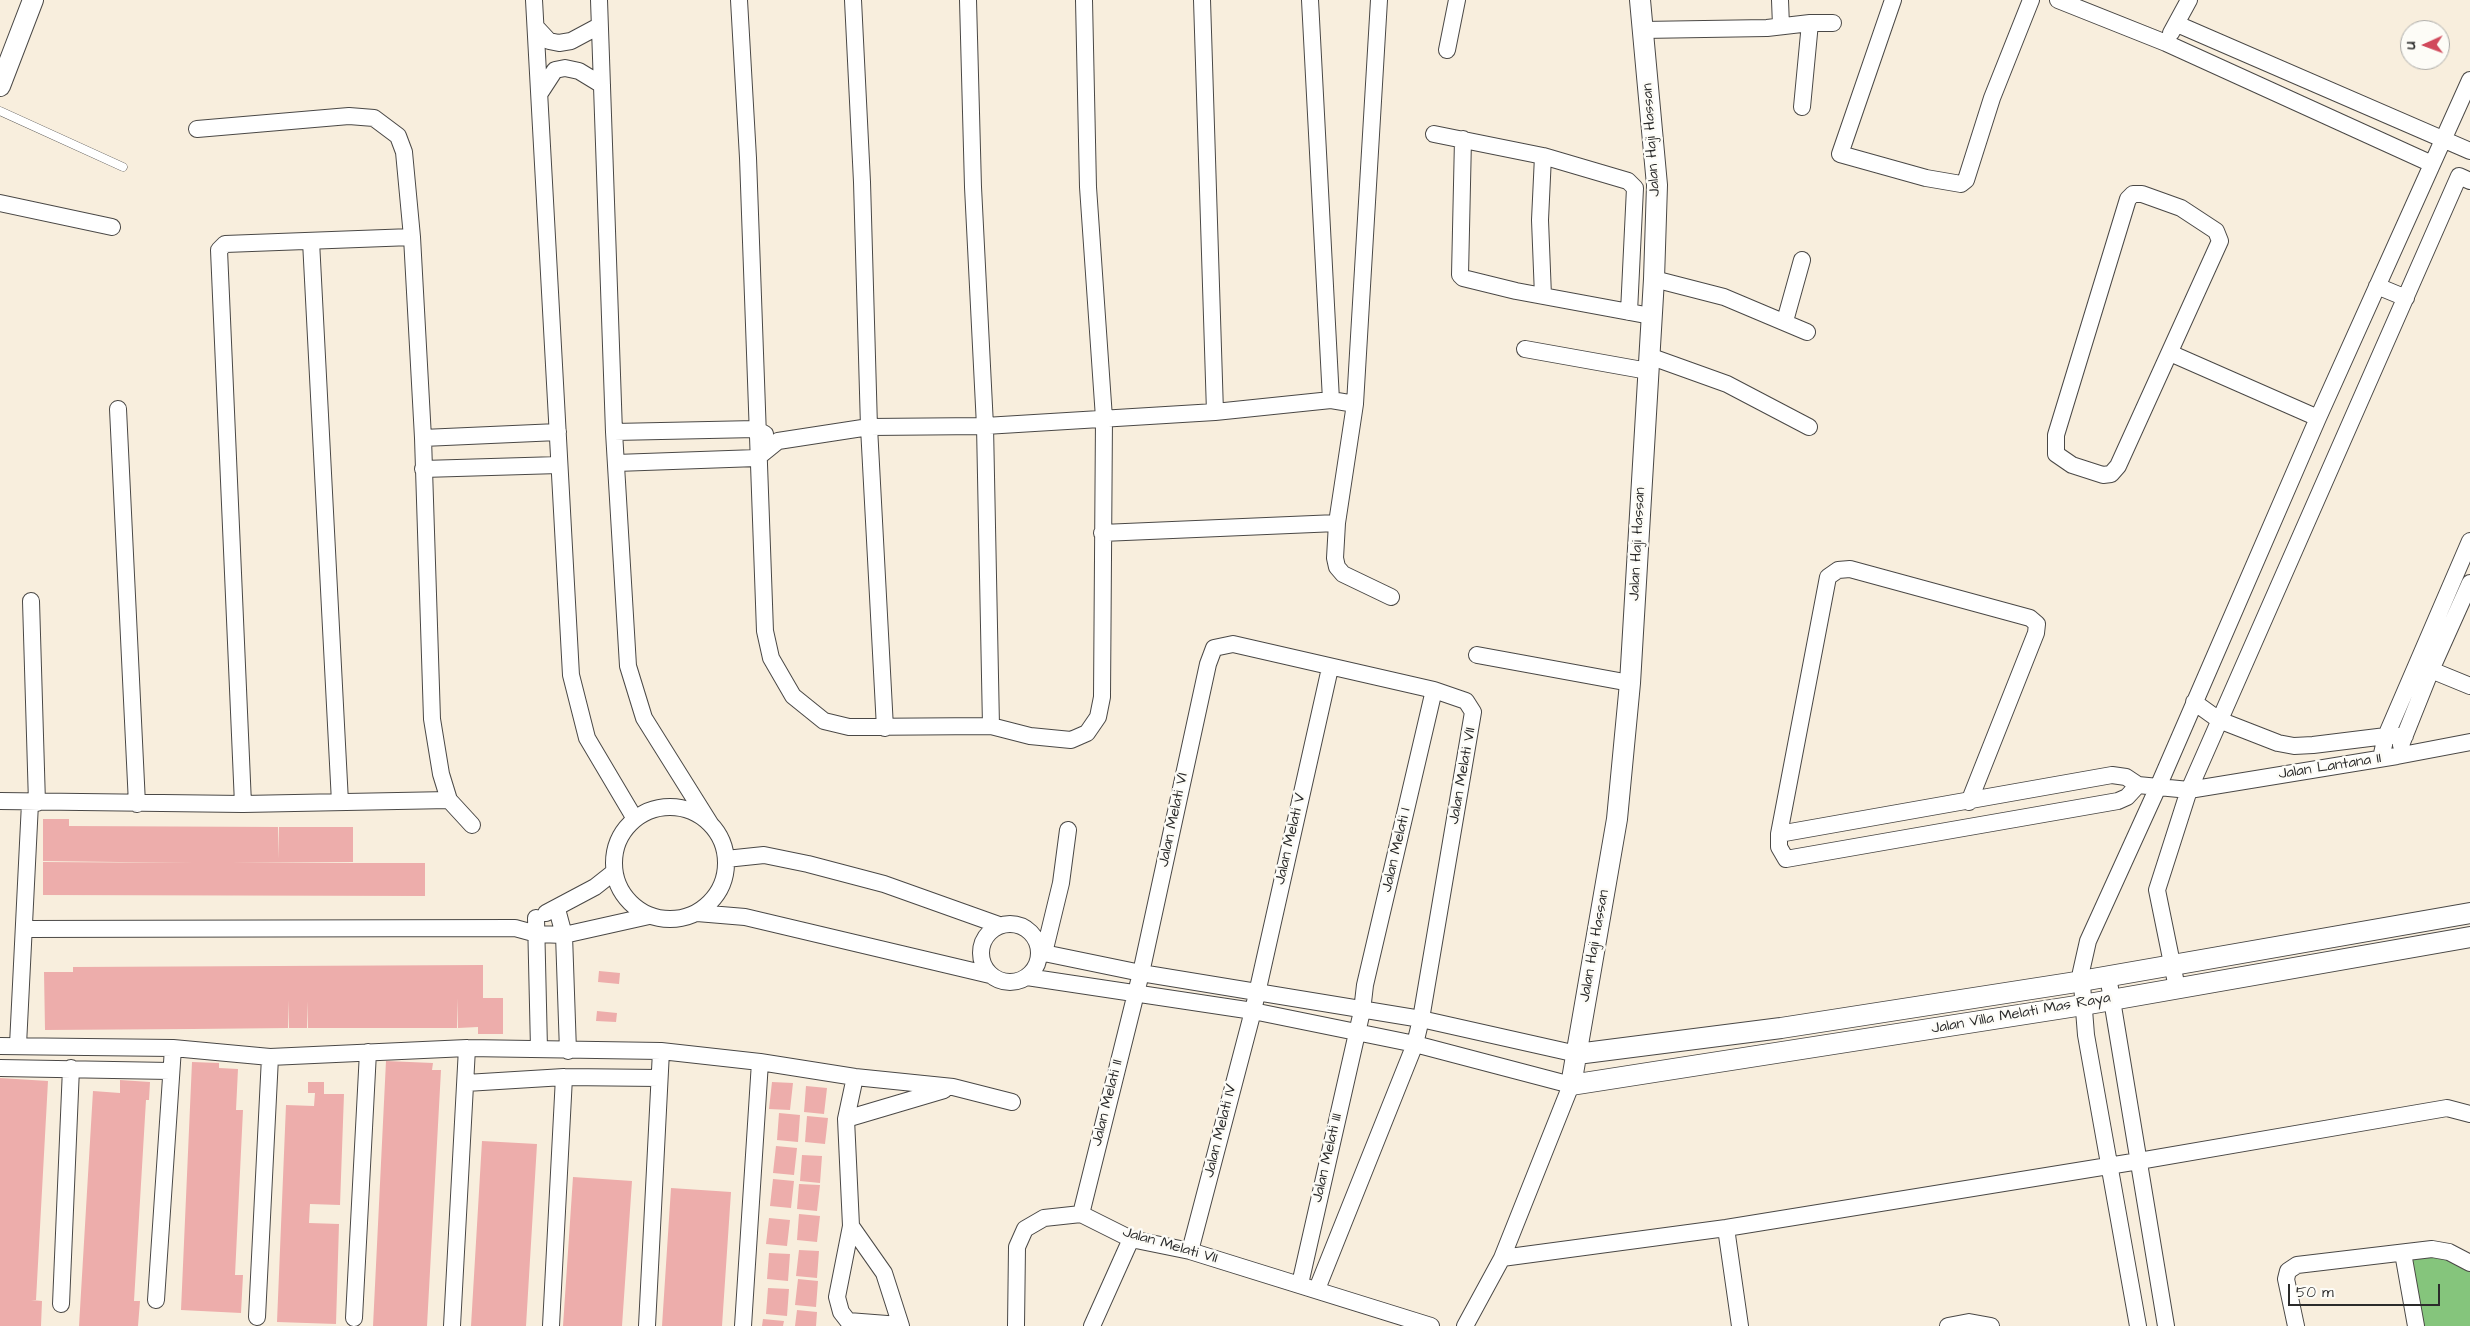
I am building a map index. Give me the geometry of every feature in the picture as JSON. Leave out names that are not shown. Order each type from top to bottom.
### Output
[{"type":"street","points":[[0,86],[34,0]]},
{"type":"street","points":[[534,0],[568,647],[574,693],[587,738],[635,819]]},
{"type":"street","points":[[599,0],[614,432],[628,666],[635,694],[644,718],[712,825],[724,847],[726,859],[725,875],[719,890],[710,903],[697,913],[683,919],[667,920],[649,916],[633,907],[624,896],[614,872],[613,858],[620,836],[635,819],[649,810],[674,807],[698,814],[712,825]]},
{"type":"street","points":[[739,0],[748,158],[757,458],[765,631],[771,658],[793,696],[824,721],[849,728],[992,726],[1030,736],[1071,740],[1087,733],[1098,718],[1102,697],[1104,418],[1088,187],[1084,0]]},
{"type":"street","points":[[853,0],[862,192],[869,427],[885,728]]},
{"type":"street","points":[[968,0],[973,187],[985,426],[992,726]]},
{"type":"street","points":[[1202,0],[1215,412]]},
{"type":"street","points":[[1310,0],[1331,400]]},
{"type":"street","points":[[1379,0],[1354,404],[1337,523],[1335,558],[1337,567],[1343,574],[1391,597]]},
{"type":"street","points":[[1448,50],[1458,0]]},
{"type":"street","name":"Jalan Haji Hassan","points":[[1571,1084],[1617,819],[1630,683],[1654,279],[1657,185],[1640,0]]},
{"type":"street","points":[[1780,0],[1781,26]]},
{"type":"street","points":[[1893,0],[1840,154],[1926,178],[1961,184],[1966,180],[1992,98],[2031,0]]},
{"type":"street","points":[[2058,0],[2166,43],[2432,164]]},
{"type":"street","points":[[2166,43],[2189,0]]},
{"type":"street","points":[[1802,107],[1810,23]]},
{"type":"street","points":[[1642,30],[1717,30],[1832,23]]},
{"type":"street","points":[[2177,24],[2470,151]]},
{"type":"street","points":[[536,27],[549,41],[559,43],[571,41],[599,26]]},
{"type":"street","points":[[540,93],[555,70],[565,68],[578,71],[602,85]]},
{"type":"street","points":[[2138,1326],[2083,1005],[2081,972],[2088,941],[2158,787],[2318,418],[2470,80]]},
{"type":"street","points":[[197,129],[349,116],[374,118],[398,136],[404,152],[412,237],[422,438],[432,720],[441,774],[449,800],[472,825]]},
{"type":"street","points":[[1434,134],[1543,156],[1619,177],[1635,188],[1629,312]]},
{"type":"street","points":[[1463,139],[1460,275],[1464,278],[1543,296],[1651,316]]},
{"type":"street","points":[[1543,156],[1540,220],[1543,296]]},
{"type":"street","points":[[2177,988],[2157,890],[2189,790],[2459,176],[2470,181]]},
{"type":"street","points":[[2133,194],[2142,194],[2181,208],[2216,231],[2219,236],[2220,242],[2170,353],[2118,466],[2111,474],[2103,475],[2091,472],[2072,465],[2056,454],[2056,435],[2128,199],[2133,194]]},
{"type":"street","points":[[0,203],[112,227]]},
{"type":"street","points":[[243,804],[219,250],[225,244],[412,237]]},
{"type":"street","points":[[311,242],[340,802]]},
{"type":"street","points":[[1785,321],[1802,260]]},
{"type":"street","points":[[1654,279],[1724,297],[1785,321],[1807,332]]},
{"type":"street","points":[[2377,286],[2406,298]]},
{"type":"street","points":[[1525,349],[1649,364],[1727,384],[1809,427]]},
{"type":"street","points":[[2170,353],[2318,418]]},
{"type":"street","points":[[616,463],[757,458],[778,440],[869,427],[985,426],[1215,412],[1331,400],[1354,404]]},
{"type":"street","points":[[118,409],[137,804]]},
{"type":"street","points":[[614,432],[756,429],[778,440]]},
{"type":"street","points":[[422,438],[558,432]]},
{"type":"street","points":[[423,469],[559,465]]},
{"type":"street","points":[[1102,533],[1337,523]]},
{"type":"street","points":[[2389,757],[2386,736],[2470,541]]},
{"type":"street","points":[[1969,802],[2036,633],[2037,624],[2030,618],[1850,569],[1838,570],[1828,576],[1779,834],[1779,847],[1786,859],[2118,801],[2127,797],[2138,785]]},
{"type":"street","points":[[2389,757],[2405,736],[2430,670],[2470,583]]},
{"type":"street","points":[[31,601],[34,803],[25,929],[7,1045],[173,1048],[270,1057],[467,1048],[662,1051],[760,1062],[855,1077],[953,1087],[1012,1102]]},
{"type":"street","name":"Jalan Melati VII","points":[[1214,648],[1233,644],[1330,668],[1434,690],[1466,700],[1473,712],[1421,1020],[1414,1044]]},
{"type":"street","name":"Jalan Melati VI","points":[[1136,992],[1208,664],[1214,648]]},
{"type":"street","points":[[1477,655],[1630,683]]},
{"type":"street","name":"Jalan Melati V","points":[[1253,1010],[1255,992],[1330,668]]},
{"type":"street","points":[[2430,670],[2470,686]]},
{"type":"street","name":"Jalan Melati I","points":[[1357,1032],[1365,985],[1434,690]]},
{"type":"street","name":"Jalan Lantana II","points":[[2194,702],[2219,720],[2278,743],[2294,746],[2386,736],[2405,736]]},
{"type":"street","name":"Jalan Lantana II","points":[[1779,834],[1969,802],[2112,775],[2126,777],[2138,785],[2189,790],[2470,742]]},
{"type":"street","points":[[0,801],[34,803],[243,804],[449,800]]},
{"type":"street","points":[[1042,953],[1026,928],[1008,924],[999,926],[984,938],[980,958],[990,975],[998,981],[1008,983],[1018,982],[1027,977],[1038,962],[1042,953],[1061,883],[1068,830]]},
{"type":"street","points":[[726,859],[764,855],[808,864],[884,884],[999,926]]},
{"type":"street","points":[[536,926],[557,909],[595,887],[614,872]]},
{"type":"street","points":[[557,909],[564,935],[568,1051]]},
{"type":"street","points":[[697,913],[745,916],[990,975]]},
{"type":"street","points":[[2467,913],[2469,937]]},
{"type":"street","name":"Jalan Villa Melati Mas Raya","points":[[1577,1054],[1781,1028],[2081,981],[2467,913]]},
{"type":"street","points":[[25,929],[515,928],[536,926],[564,935],[649,916]]},
{"type":"street","points":[[536,926],[539,1049]]},
{"type":"street","name":"Jalan Villa Melati Mas Raya","points":[[1571,1084],[1786,1053],[2083,1005],[2469,937]]},
{"type":"street","points":[[1042,953],[1141,973],[1421,1020],[1577,1054]]},
{"type":"street","points":[[2108,976],[2166,1326]]},
{"type":"street","points":[[1027,977],[1253,1010],[1414,1044],[1571,1084],[1502,1258],[1465,1326]]},
{"type":"street","name":"Jalan Melati II","points":[[1081,1214],[1136,992]]},
{"type":"street","name":"Jalan Melati IV","points":[[1190,1251],[1253,1010]]},
{"type":"street","points":[[1781,1028],[1786,1053]]},
{"type":"street","name":"Jalan Melati III","points":[[1300,1284],[1357,1032]]},
{"type":"street","points":[[1316,1289],[1414,1044]]},
{"type":"street","points":[[156,1300],[173,1048]]},
{"type":"street","points":[[452,1326],[467,1048]]},
{"type":"street","points":[[647,1326],[659,1078],[662,1051]]},
{"type":"street","points":[[354,1318],[368,1052]]},
{"type":"street","points":[[257,1316],[270,1057]]},
{"type":"street","points":[[743,1326],[760,1062]]},
{"type":"street","points":[[0,1068],[170,1071]]},
{"type":"street","points":[[61,1304],[71,1068]]},
{"type":"street","points":[[466,1083],[564,1077],[659,1078]]},
{"type":"street","points":[[551,1326],[564,1077]]},
{"type":"street","points":[[851,1226],[884,1273],[900,1325],[848,1321],[842,1312],[837,1297],[851,1226],[846,1119],[855,1077]]},
{"type":"street","points":[[846,1119],[953,1087]]},
{"type":"street","points":[[1502,1258],[1726,1228],[2110,1166],[2446,1108],[2470,1114]]},
{"type":"street","points":[[1016,1326],[1017,1247],[1025,1229],[1044,1218],[1081,1214]]},
{"type":"street","name":"Jalan Melati VII","points":[[1081,1214],[1131,1239],[1190,1251],[1431,1326]]},
{"type":"street","points":[[1726,1228],[1740,1326]]},
{"type":"street","points":[[1092,1326],[1131,1239]]},
{"type":"street","points":[[2296,1326],[2286,1279],[2288,1271],[2297,1266],[2432,1249],[2449,1252],[2470,1263]]},
{"type":"street","points":[[2403,1253],[2416,1326]]},
{"type":"street","points":[[1948,1326],[1970,1324],[1991,1326]]},
{"type":"lane","points":[[0,111],[123,167]]},
{"type":"green space","points":[[2432,1249],[2470,1268],[2470,1326],[2416,1326],[2403,1253]]},
{"type":"building","points":[[43,819],[69,819],[69,826],[278,827],[278,859],[279,827],[353,827],[353,862],[230,863],[425,863],[425,896],[43,895],[43,862],[195,863],[43,861]]},
{"type":"building","points":[[483,965],[483,998],[503,998],[503,1034],[478,1034],[478,1027],[458,1028],[458,998],[457,1028],[308,1028],[308,1001],[307,1028],[289,1028],[288,1000],[288,1028],[45,1030],[44,972],[73,972],[73,967]]},
{"type":"building","points":[[599,971],[620,973],[619,984],[598,982]]},
{"type":"building","points":[[597,1011],[617,1013],[616,1022],[596,1021]]},
{"type":"building","points":[[386,1061],[433,1063],[432,1070],[441,1070],[427,1326],[373,1326]]},
{"type":"building","points":[[192,1062],[219,1063],[219,1068],[238,1069],[236,1110],[243,1110],[235,1275],[243,1275],[241,1313],[181,1310]]},
{"type":"building","points":[[0,1078],[48,1081],[36,1300],[31,1300],[42,1301],[41,1326],[0,1326]]},
{"type":"building","points":[[120,1080],[150,1082],[149,1100],[146,1100],[134,1301],[140,1301],[138,1326],[79,1326],[93,1091],[120,1093]]},
{"type":"building","points":[[308,1082],[324,1082],[324,1094],[344,1094],[340,1205],[310,1204],[309,1223],[339,1224],[336,1324],[277,1322],[286,1105],[314,1106],[315,1093],[308,1093]]},
{"type":"building","points":[[772,1082],[793,1083],[790,1110],[769,1109]]},
{"type":"building","points":[[806,1086],[827,1088],[824,1114],[804,1112]]},
{"type":"building","points":[[779,1113],[800,1115],[798,1142],[777,1140]]},
{"type":"building","points":[[807,1116],[828,1118],[825,1144],[805,1142]]},
{"type":"building","points":[[482,1141],[537,1144],[526,1326],[471,1326]]},
{"type":"building","points":[[776,1146],[797,1148],[794,1175],[773,1173]]},
{"type":"building","points":[[802,1155],[822,1156],[820,1183],[800,1181]]},
{"type":"building","points":[[573,1177],[632,1181],[622,1326],[563,1326]]},
{"type":"building","points":[[773,1179],[794,1181],[791,1208],[770,1206]]},
{"type":"building","points":[[799,1184],[820,1185],[817,1211],[797,1209]]},
{"type":"building","points":[[671,1188],[731,1192],[722,1326],[662,1326]]},
{"type":"building","points":[[799,1214],[820,1216],[817,1242],[797,1240]]},
{"type":"building","points":[[769,1218],[790,1220],[787,1246],[766,1244]]},
{"type":"building","points":[[799,1250],[819,1251],[817,1278],[796,1276]]},
{"type":"building","points":[[769,1253],[790,1254],[788,1281],[767,1279]]},
{"type":"building","points":[[798,1279],[818,1281],[816,1307],[795,1305]]},
{"type":"building","points":[[768,1288],[789,1289],[787,1316],[766,1314]]},
{"type":"building","points":[[797,1310],[817,1312],[816,1326],[795,1326]]},
{"type":"building","points":[[763,1319],[784,1321],[783,1326],[762,1326]]}]
